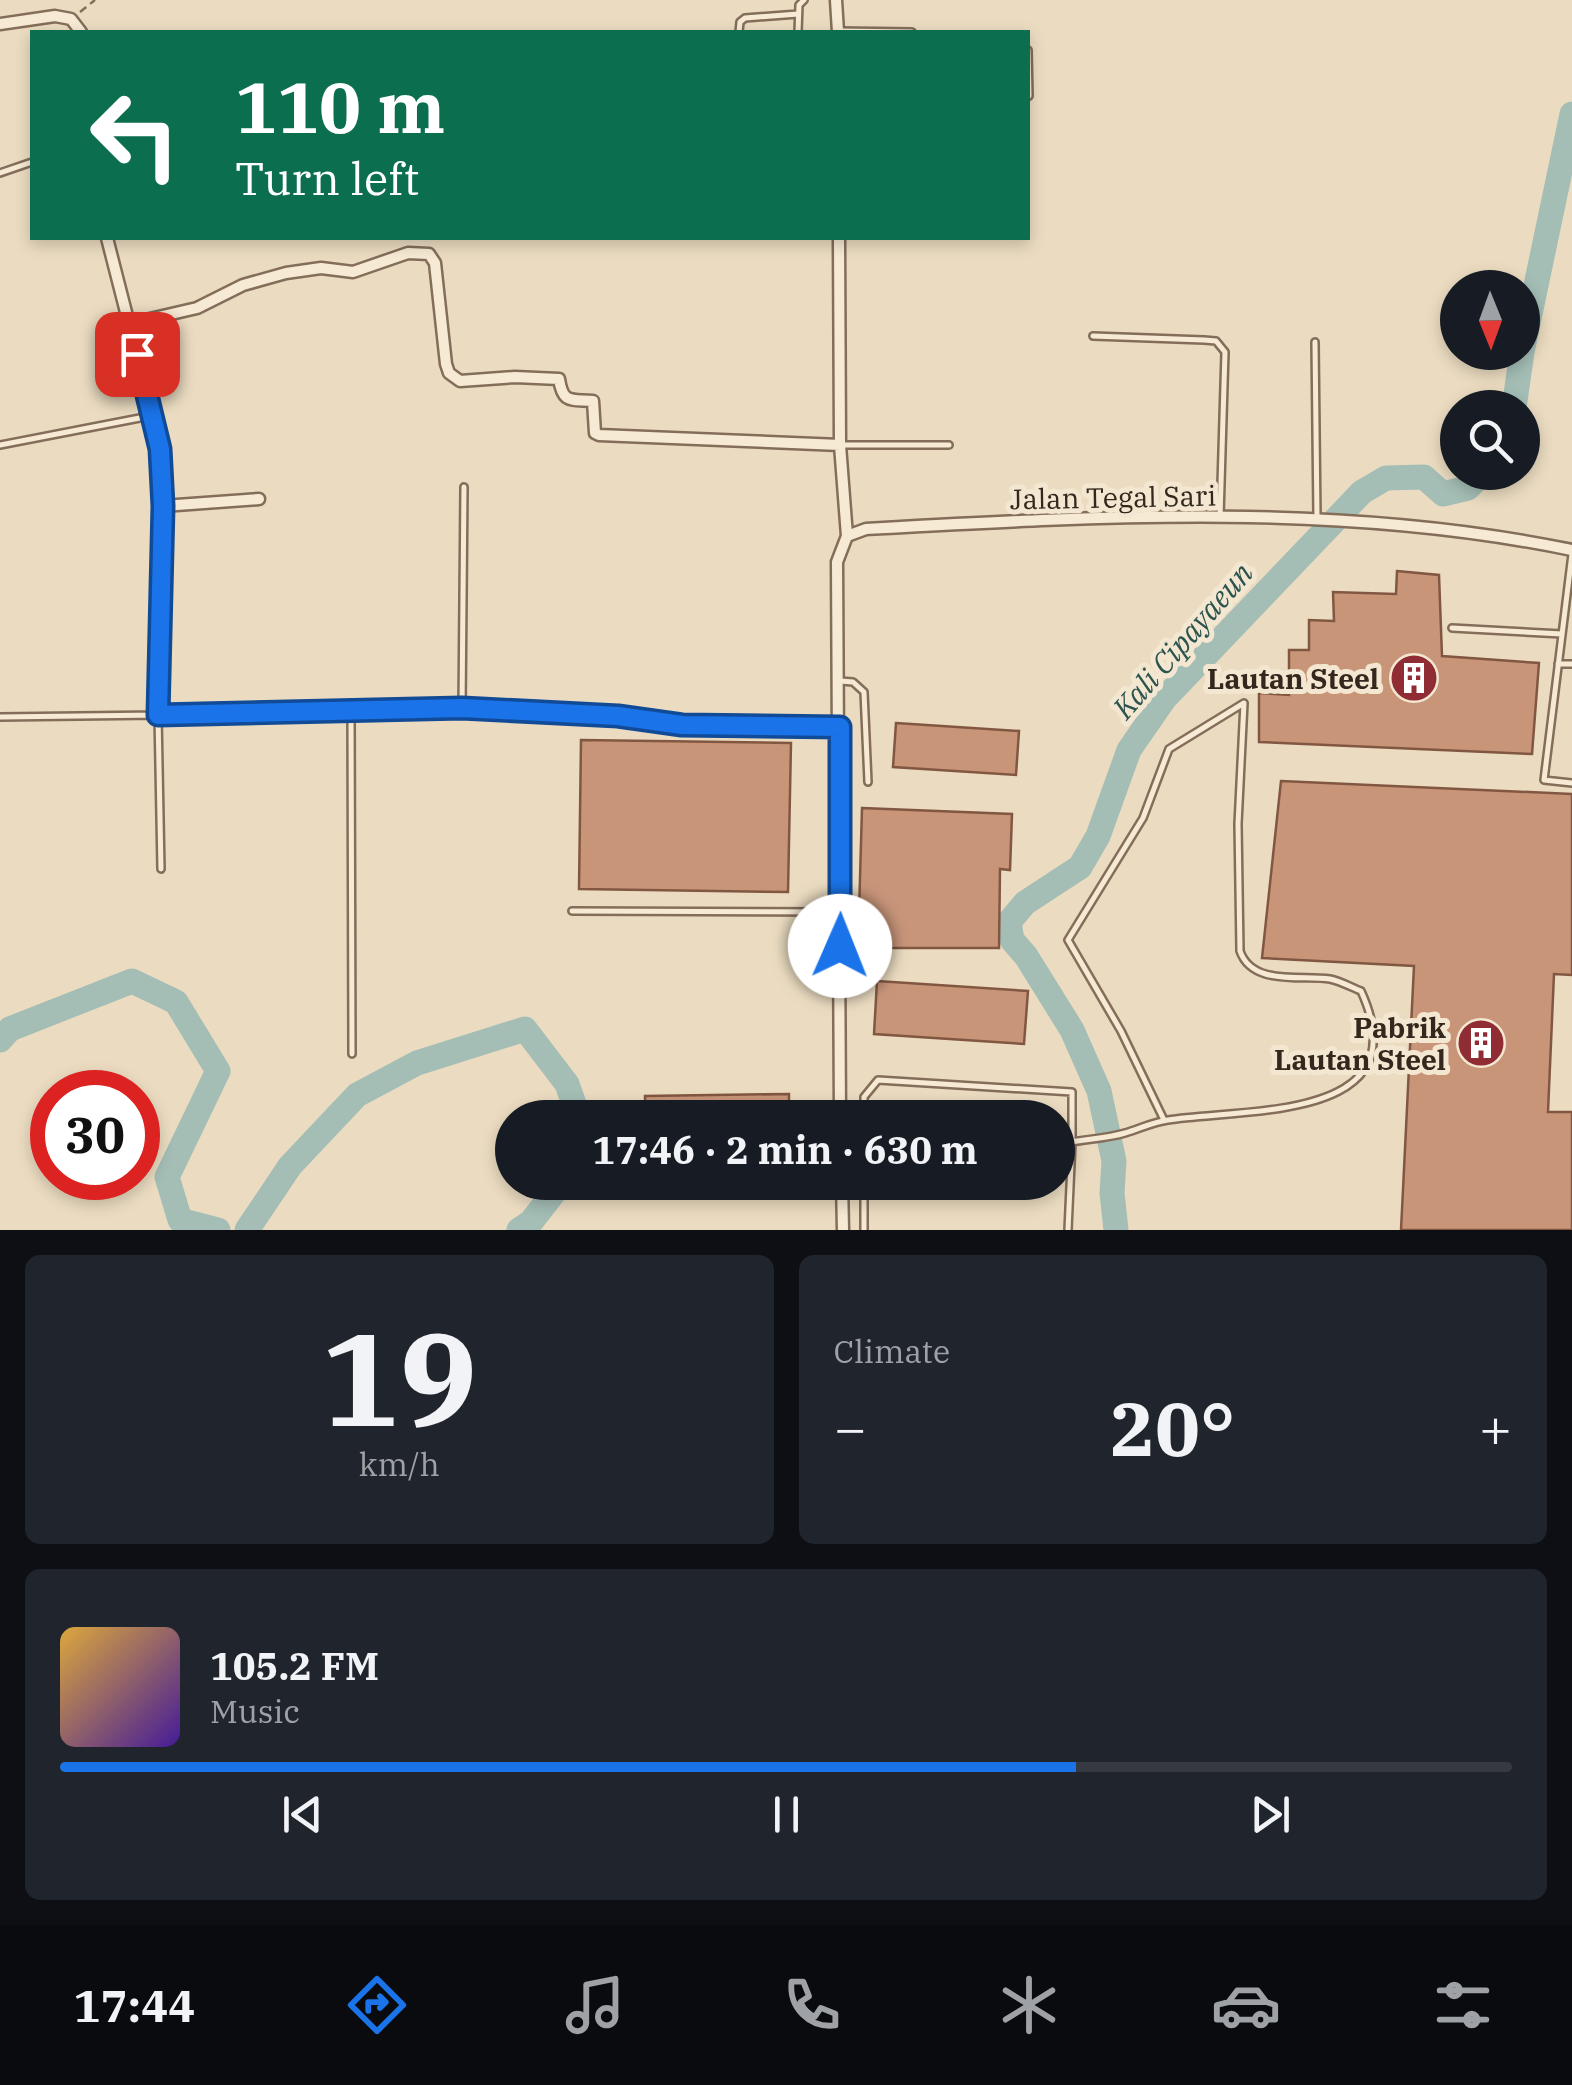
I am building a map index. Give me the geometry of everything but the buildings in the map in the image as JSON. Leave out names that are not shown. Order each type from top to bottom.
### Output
[{"type":"street","points":[[836,0],[838,30]]},
{"type":"street","points":[[0,24],[55,16],[71,19],[79,30]]},
{"type":"street","points":[[108,240],[160,449],[163,506],[259,499]]},
{"type":"street","points":[[839,240],[840,445],[847,536],[837,562],[840,1100]]},
{"type":"street","points":[[128,324],[197,308],[243,285],[286,273],[321,268],[353,272],[408,253],[429,254],[435,263],[446,364],[449,373],[460,381],[559,379],[561,394],[566,398],[592,401],[595,433],[609,437],[840,445]]},
{"type":"street","name":"Jalan Tegal Sari","points":[[847,536],[866,528],[1220,516],[1408,523],[1514,538],[1572,552]]},
{"type":"street","points":[[843,1200],[844,1230]]},
{"type":"lane","points":[[798,30],[799,5],[804,0]]},
{"type":"lane","points":[[738,30],[740,22],[754,15],[798,14]]},
{"type":"lane","points":[[0,173],[30,163]]},
{"type":"lane","points":[[1094,336],[1204,340],[1216,342],[1225,352],[1220,516]]},
{"type":"lane","points":[[1315,342],[1323,519]]},
{"type":"lane","points":[[0,445],[153,415]]},
{"type":"lane","points":[[840,445],[949,446]]},
{"type":"lane","points":[[462,708],[464,487]]},
{"type":"lane","points":[[161,869],[158,715],[163,506]]},
{"type":"lane","points":[[1572,552],[1544,780],[1572,783]]},
{"type":"lane","points":[[1563,625],[1572,626]]},
{"type":"lane","points":[[1452,628],[1562,634]]},
{"type":"lane","points":[[1558,664],[1572,664]]},
{"type":"lane","points":[[840,681],[853,682],[864,692],[868,782]]},
{"type":"lane","points":[[1075,1142],[1121,1134],[1164,1120],[1330,1098],[1354,1084],[1369,1064],[1373,1038],[1368,1006],[1361,991],[1333,980],[1279,977],[1244,962],[1240,951],[1238,824],[1244,703],[1170,750],[1143,818],[1068,940],[1121,1032],[1164,1120]]},
{"type":"lane","points":[[351,708],[352,1054]]},
{"type":"lane","points":[[0,716],[462,708],[618,716],[682,725],[840,727]]},
{"type":"lane","points":[[572,911],[840,912]]},
{"type":"lane","points":[[864,1100],[878,1080],[1072,1092],[1072,1100]]},
{"type":"lane","points":[[864,1200],[864,1230]]},
{"type":"lane","points":[[1068,1230],[1069,1200]]},
{"type":"path","points":[[71,19],[96,0]]},
{"type":"waterway","name":"Kali Cipayaeun","points":[[1539,270],[1572,114]]},
{"type":"waterway","name":"Kali Cipayaeun","points":[[1517,390],[1519,370]]},
{"type":"waterway","name":"Kali Cipayaeun","points":[[1116,1230],[1114,1161],[1099,1091],[1072,1030],[1012,940],[1009,922],[1025,903],[1080,867],[1098,836],[1129,750],[1165,698],[1362,492],[1386,478],[1424,477],[1443,494],[1460,490]]},
{"type":"waterway","points":[[0,1040],[10,1029],[132,981],[176,1002],[218,1071],[167,1177],[180,1220],[218,1230]]},
{"type":"waterway","points":[[247,1230],[290,1166],[357,1095],[417,1063],[525,1029],[567,1084],[573,1100]]},
{"type":"waterway","points":[[519,1230],[531,1222],[548,1200]]},
{"type":"place","name":"Lautan Steel","points":[[1414,678]]},
{"type":"place","name":"Pabrik Lautan Steel","points":[[1481,1043]]},
{"type":"route","points":[[137,354],[160,449],[163,506],[158,715],[462,708],[618,716],[682,725],[840,727],[840,946]]}]
